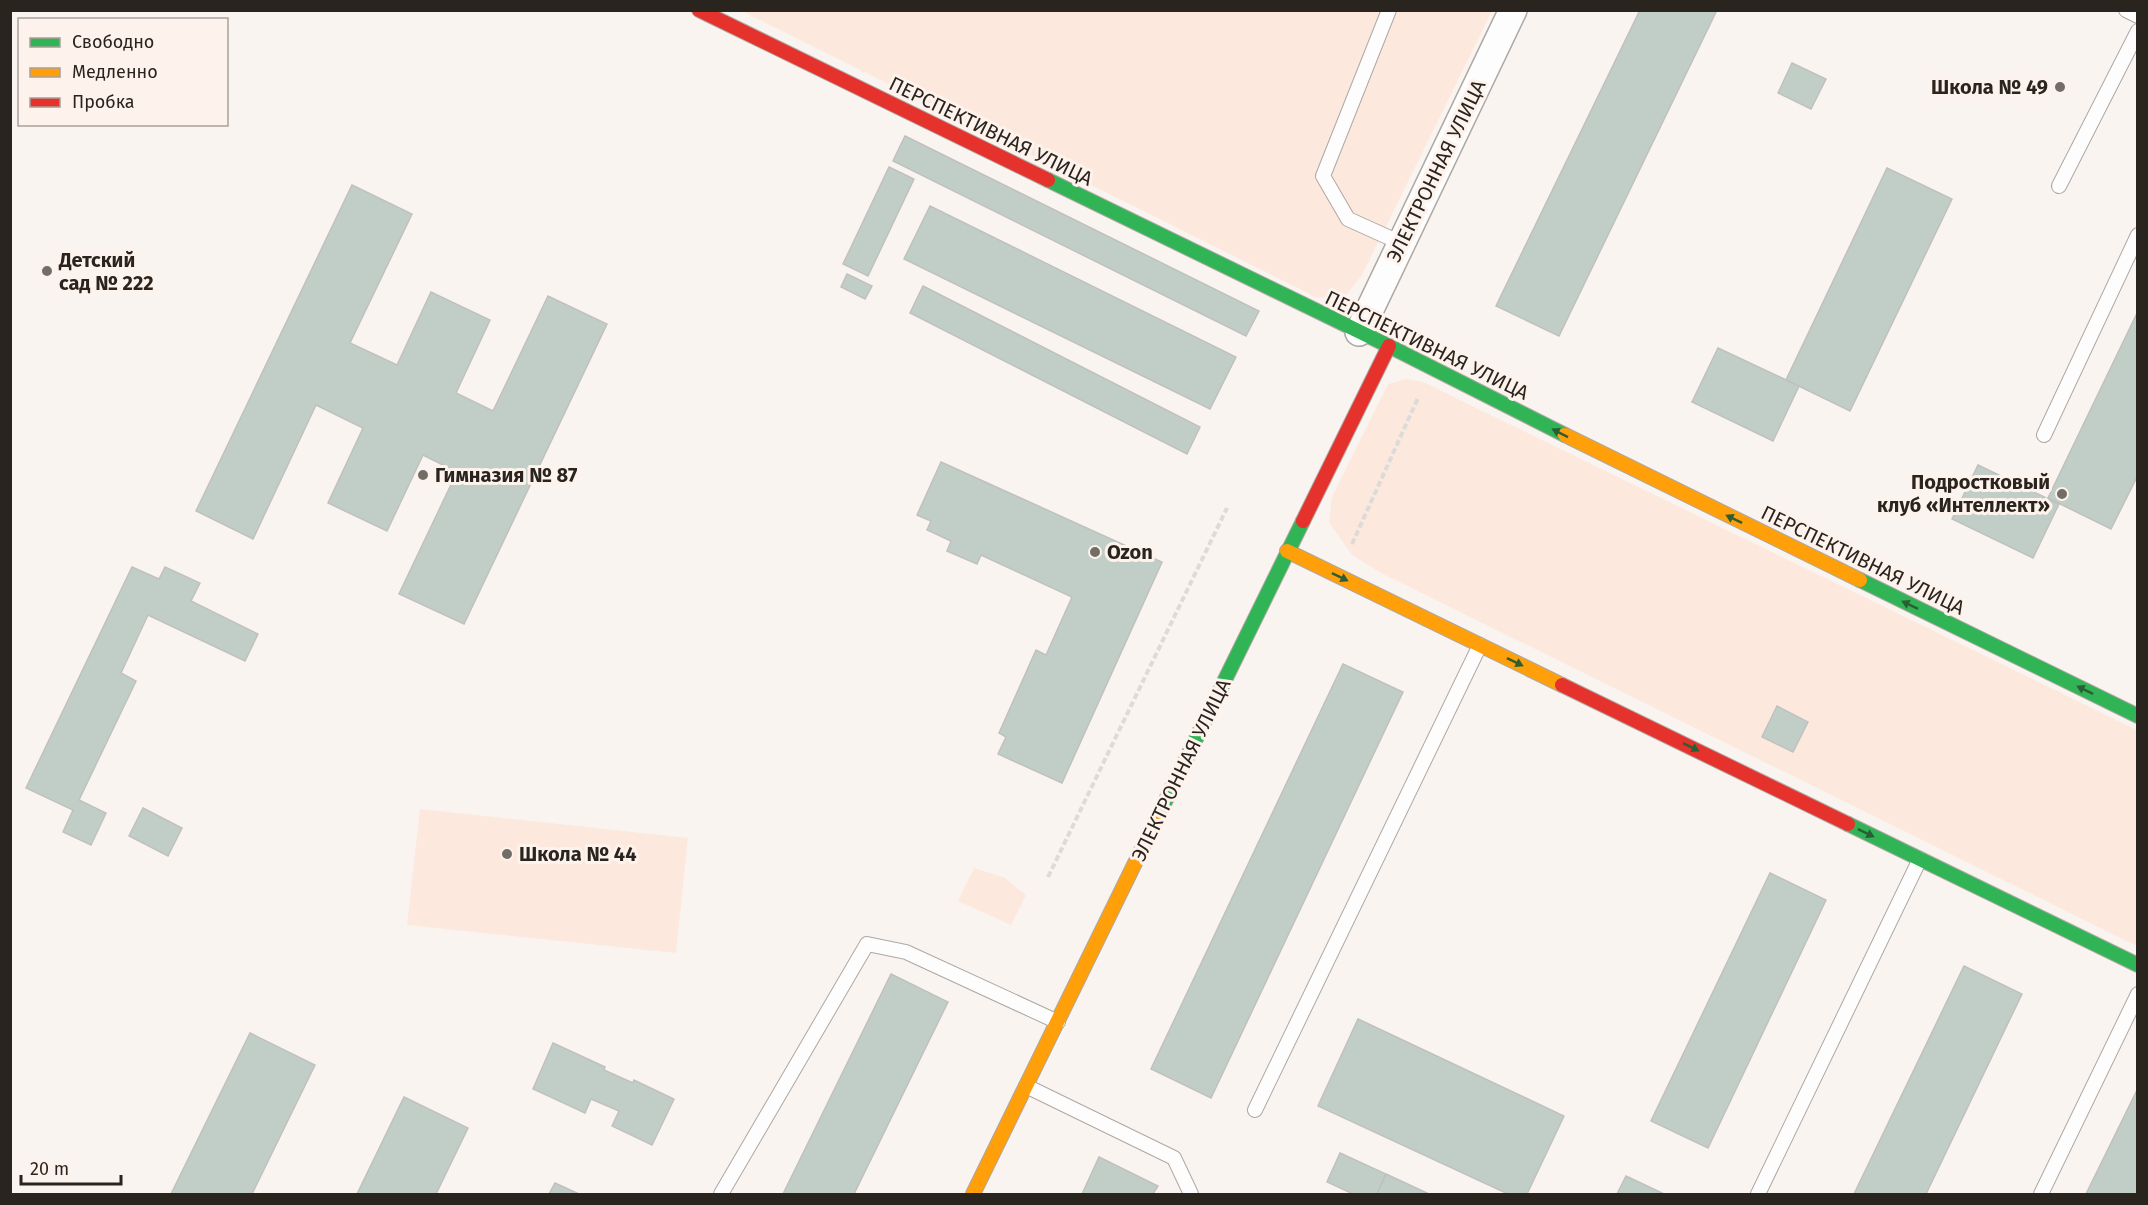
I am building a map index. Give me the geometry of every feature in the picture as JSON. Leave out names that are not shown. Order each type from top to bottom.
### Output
[{"type":"street","name":"ПЕРСПЕКТИВНАЯ УЛИЦА","points":[[699,10],[1389,346],[1630,468],[2138,716]]},
{"type":"street","name":"ЭЛЕКТРОННАЯ УЛИЦА","points":[[1359,332],[1513,10]]},
{"type":"street","name":"ЭЛЕКТРОННАЯ УЛИЦА","points":[[973,1194],[1389,346]]},
{"type":"street","points":[[1287,551],[2138,965]]},
{"type":"lane","points":[[1389,10],[1323,176],[1348,219],[1401,243]]},
{"type":"lane","points":[[2126,10],[2138,16]]},
{"type":"lane","points":[[2059,186],[2138,31]]},
{"type":"lane","points":[[2044,435],[2138,235]]},
{"type":"lane","points":[[1255,1110],[1480,645]]},
{"type":"lane","points":[[1758,1194],[1920,859]]},
{"type":"lane","points":[[721,1194],[867,944],[906,952],[1058,1022]]},
{"type":"lane","points":[[2041,1194],[2138,994]]},
{"type":"lane","points":[[1026,1086],[1174,1158],[1191,1194]]},
{"type":"path","points":[[1350,548],[1418,398]]},
{"type":"path","points":[[1048,877],[1227,508]]},
{"type":"shaded area","points":[[742,11],[1492,11],[1362,275],[1343,299],[1316,297]]},
{"type":"shaded area","points":[[1406,379],[1423,382],[2137,730],[2137,946],[1379,572],[1352,555],[1329,522],[1332,497],[1388,384]]},
{"type":"shaded area","points":[[420,809],[688,838],[676,953],[407,925]]},
{"type":"shaded area","points":[[974,868],[1005,878],[1026,895],[1011,925],[958,901]]},
{"type":"building","points":[[1640,10],[1717,10],[1559,336],[1496,306]]},
{"type":"building","points":[[1792,63],[1826,79],[1811,109],[1778,93]]},
{"type":"building","points":[[905,136],[1259,311],[1246,336],[893,161]]},
{"type":"building","points":[[889,167],[914,179],[868,276],[843,264]]},
{"type":"building","points":[[1887,168],[1952,199],[1850,411],[1786,380]]},
{"type":"building","points":[[352,185],[412,214],[350,343],[397,365],[431,292],[490,320],[456,393],[493,411],[548,296],[607,324],[464,624],[399,594],[457,472],[423,455],[387,531],[328,503],[363,428],[316,405],[253,539],[196,511]]},
{"type":"building","points":[[930,206],[1236,357],[1210,409],[904,259]]},
{"type":"building","points":[[847,274],[872,286],[865,299],[841,287]]},
{"type":"building","points":[[923,286],[1200,427],[1187,454],[910,313]]},
{"type":"building","points":[[2138,311],[2138,475],[2111,529],[2048,498]]},
{"type":"building","points":[[1718,348],[1799,386],[1773,441],[1692,402]]},
{"type":"building","points":[[941,462],[1162,562],[1062,783],[998,754],[1006,737],[999,733],[1036,650],[1046,655],[1072,597],[981,555],[977,564],[947,551],[951,541],[927,530],[931,521],[917,515]]},
{"type":"building","points":[[1978,465],[2059,504],[2033,558],[1952,519]]},
{"type":"building","points":[[132,567],[159,579],[165,567],[200,583],[191,601],[258,634],[245,661],[148,615],[121,673],[136,681],[79,800],[106,813],[91,845],[63,832],[73,810],[26,788]]},
{"type":"building","points":[[1343,664],[1403,692],[1211,1098],[1151,1069]]},
{"type":"building","points":[[1777,706],[1808,722],[1793,752],[1762,737]]},
{"type":"building","points":[[143,808],[182,828],[168,856],[129,836]]},
{"type":"building","points":[[1770,873],[1826,900],[1708,1148],[1651,1121]]},
{"type":"building","points":[[1964,966],[2022,994],[1926,1194],[1854,1194]]},
{"type":"building","points":[[891,974],[948,1002],[854,1194],[783,1194]]},
{"type":"building","points":[[1358,1019],[1564,1116],[1527,1194],[1508,1194],[1318,1106]]},
{"type":"building","points":[[250,1033],[315,1065],[252,1194],[171,1194]]},
{"type":"building","points":[[553,1043],[605,1067],[604,1070],[633,1083],[634,1080],[674,1099],[652,1145],[612,1126],[619,1111],[591,1099],[585,1113],[533,1089]]},
{"type":"building","points":[[2138,1088],[2138,1194],[2086,1194]]},
{"type":"building","points":[[404,1097],[468,1128],[436,1194],[357,1194]]},
{"type":"building","points":[[1340,1153],[1386,1174],[1377,1194],[1353,1194],[1327,1182]]},
{"type":"building","points":[[1099,1157],[1158,1186],[1153,1194],[1082,1194]]},
{"type":"building","points":[[1386,1174],[1429,1194],[1377,1194]]},
{"type":"building","points":[[1626,1176],[1664,1194],[1617,1194]]},
{"type":"building","points":[[555,1183],[579,1194],[549,1194]]},
{"type":"traffic: fast","points":[[1048,180],[1389,346],[1565,435]]},
{"type":"traffic: fast","points":[[1158,816],[1303,521]]},
{"type":"traffic: fast","points":[[1860,580],[2138,716]]},
{"type":"traffic: fast","points":[[1848,824],[2138,965]]},
{"type":"traffic: slow","points":[[1565,435],[1860,580]]},
{"type":"traffic: slow","points":[[1287,551],[1562,685]]},
{"type":"traffic: slow","points":[[973,1194],[1158,816]]},
{"type":"traffic: jam","points":[[699,10],[1048,180]]},
{"type":"traffic: jam","points":[[1303,521],[1389,346]]},
{"type":"traffic: jam","points":[[1562,685],[1848,824]]},
{"type":"place","name":"Школа № 49","points":[[2060,87]]},
{"type":"place","name":"Детский сад № 222","points":[[47,271]]},
{"type":"place","name":"Гимназия № 87","points":[[423,475]]},
{"type":"place","name":"Подростковый клуб «Интеллект»","points":[[2062,494]]},
{"type":"place","name":"Ozon","points":[[1095,552]]},
{"type":"place","name":"Школа № 44","points":[[507,854]]}]
